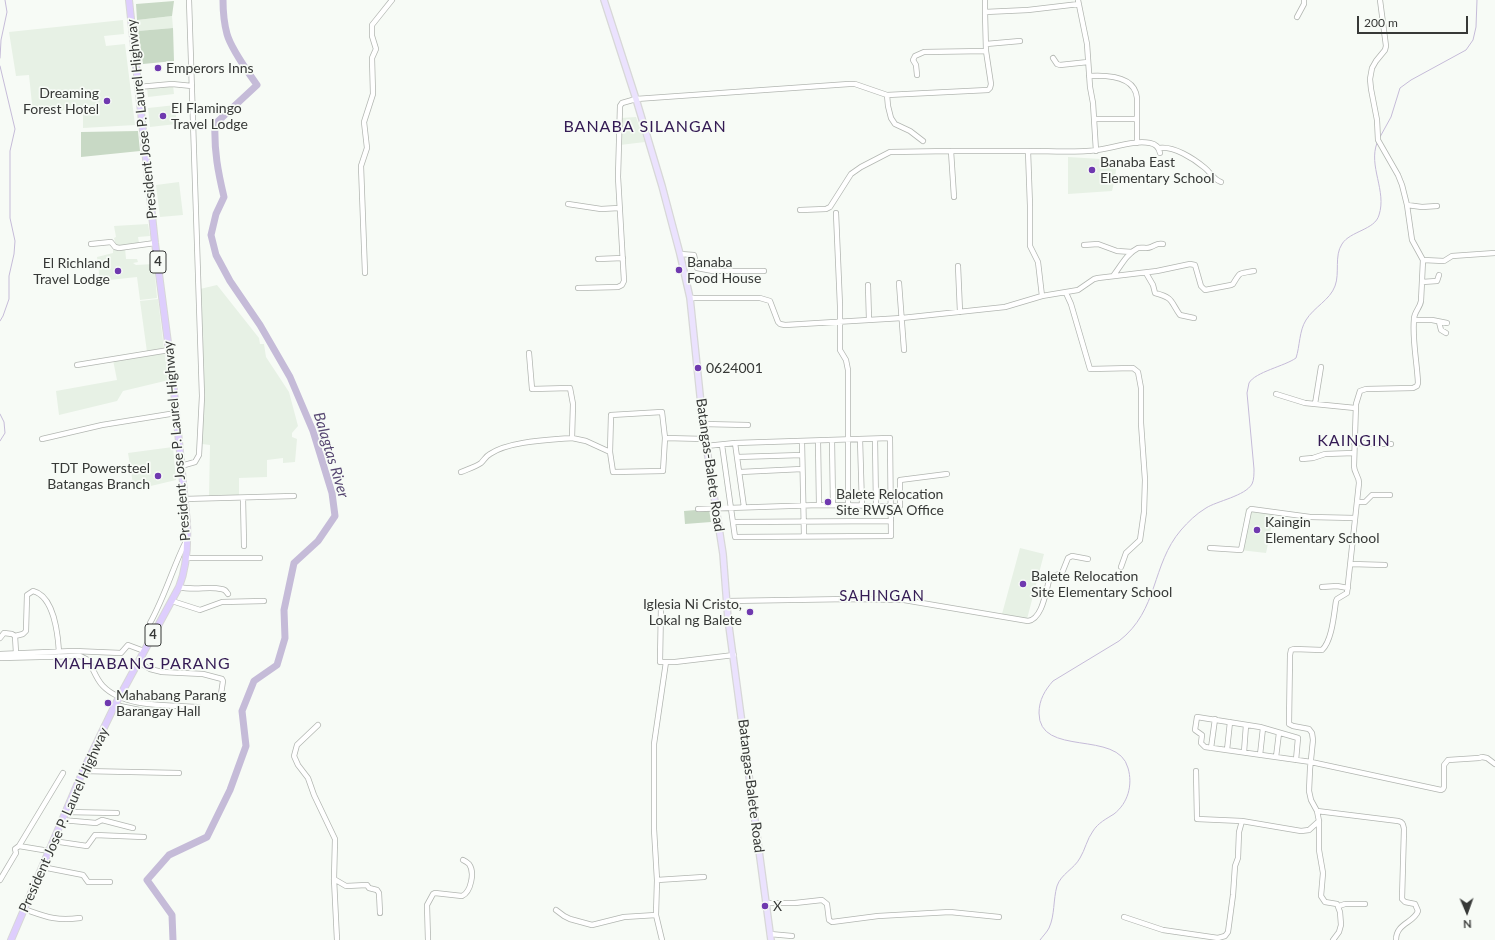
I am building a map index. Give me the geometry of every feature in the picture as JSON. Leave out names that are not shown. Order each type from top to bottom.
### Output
[{"type":"highway","name":"President Jose P. Laurel Highway","points":[[11,940],[83,771],[115,705],[179,587],[182,580],[186,558],[188,538],[176,413],[155,243],[129,0]]},
{"type":"main road","name":"Batangas-Balete Road","points":[[604,0],[636,99],[680,254],[690,298],[703,424],[723,554],[728,619],[734,655],[770,937]]},
{"type":"street","points":[[181,466],[192,464],[199,455],[202,396],[189,0]]},
{"type":"street","points":[[365,273],[361,166],[368,148],[364,122],[374,94],[372,58],[376,49],[372,36],[372,25],[392,0]]},
{"type":"street","points":[[578,288],[618,287],[622,285],[624,281],[618,164],[620,106],[622,103],[636,99],[849,84],[855,84],[887,95],[988,90],[991,84],[986,50],[985,0]]},
{"type":"street","points":[[1297,17],[1304,4],[1304,0]]},
{"type":"street","points":[[1333,940],[1340,929],[1340,912],[1338,906],[1334,903],[1325,902],[1321,896],[1323,873],[1319,850],[1319,821],[1317,811],[1310,795],[1313,740],[1312,733],[1309,729],[1289,724],[1290,652],[1294,649],[1322,650],[1324,648],[1329,636],[1336,601],[1346,595],[1348,588],[1359,480],[1354,472],[1354,443],[1355,408],[1359,394],[1363,389],[1414,388],[1417,386],[1414,346],[1414,314],[1421,305],[1423,260],[1412,240],[1404,190],[1398,175],[1378,140],[1377,120],[1370,90],[1372,68],[1385,50],[1386,46],[1380,0]]},
{"type":"street","points":[[985,12],[1028,10],[1078,2],[1086,38],[1096,151]]},
{"type":"street","points":[[986,44],[1020,41]]},
{"type":"street","points":[[917,75],[916,66],[913,60],[915,56],[924,52],[986,50]]},
{"type":"street","points":[[1053,58],[1060,65],[1088,62]]},
{"type":"street","points":[[1089,76],[1110,76],[1133,86],[1136,94],[1137,143]]},
{"type":"street","points":[[138,87],[172,84],[192,86]]},
{"type":"street","points":[[887,95],[888,106],[894,124],[910,130],[923,141]]},
{"type":"street","points":[[1094,119],[1137,119]]},
{"type":"street","points":[[800,210],[826,209],[830,207],[851,174],[890,152],[1096,151],[1137,143],[1151,143],[1159,151],[1168,148],[1185,155],[1200,164],[1213,177],[1221,182]]},
{"type":"street","points":[[951,151],[954,197]]},
{"type":"street","points":[[1028,151],[1030,246],[1038,262],[1042,296]]},
{"type":"street","points":[[568,204],[600,209],[620,208]]},
{"type":"street","points":[[1407,205],[1422,207],[1437,206]]},
{"type":"street","points":[[836,213],[840,350],[846,360],[849,389],[847,440],[848,505]]},
{"type":"street","points":[[91,244],[111,242],[115,247],[119,248],[155,243]]},
{"type":"street","points":[[1084,245],[1098,244],[1117,251],[1132,252]]},
{"type":"street","points":[[1112,276],[1132,252],[1142,247],[1151,247],[1156,244],[1163,244]]},
{"type":"street","points":[[1423,260],[1444,261],[1452,256],[1495,253]]},
{"type":"street","points":[[680,254],[694,255],[697,268],[714,271],[764,272]]},
{"type":"street","points":[[598,259],[623,258]]},
{"type":"street","points":[[690,298],[765,299],[770,301],[780,324],[869,320],[902,318],[1011,306],[1042,296],[1078,290],[1094,279],[1146,273],[1193,264],[1196,266],[1200,286],[1205,290],[1231,285],[1238,274],[1254,271]]},
{"type":"street","points":[[958,266],[960,312]]},
{"type":"street","points":[[1146,273],[1156,293],[1169,297],[1180,315],[1194,318]]},
{"type":"street","points":[[1422,282],[1437,281],[1439,275]]},
{"type":"street","points":[[899,282],[904,350]]},
{"type":"street","points":[[868,284],[869,320]]},
{"type":"street","points":[[1066,293],[1071,304],[1090,369],[1133,368],[1138,372],[1140,380],[1145,480],[1143,528],[1140,540],[1126,553],[1121,567]]},
{"type":"street","points":[[1414,320],[1447,323]]},
{"type":"street","points":[[1440,322],[1441,330],[1446,333]]},
{"type":"street","points":[[77,365],[169,350]]},
{"type":"street","points":[[530,352],[532,390],[570,388],[572,404],[572,438]]},
{"type":"street","points":[[1315,404],[1321,368]]},
{"type":"street","points":[[1276,394],[1305,403],[1355,408]]},
{"type":"street","points":[[662,412],[665,438],[663,471],[614,472],[610,452],[611,415],[662,412]]},
{"type":"street","points":[[42,439],[102,425],[176,413]]},
{"type":"street","points":[[703,424],[748,425]]},
{"type":"street","points":[[461,472],[481,463],[490,454],[504,448],[528,442],[572,438],[586,441],[610,452]]},
{"type":"street","points":[[665,438],[705,439]]},
{"type":"street","points":[[706,446],[735,443],[890,438],[891,536],[735,537],[722,445]]},
{"type":"street","points":[[860,439],[862,506]]},
{"type":"street","points":[[875,439],[876,506]]},
{"type":"street","points":[[832,440],[833,505]]},
{"type":"street","points":[[818,441],[819,505]]},
{"type":"street","points":[[802,442],[804,536]]},
{"type":"street","points":[[735,443],[744,507]]},
{"type":"street","points":[[1354,443],[1391,444]]},
{"type":"street","points":[[1302,459],[1313,458],[1324,454],[1354,453]]},
{"type":"street","points":[[737,457],[802,456]]},
{"type":"street","points":[[740,472],[802,469]]},
{"type":"street","points":[[698,510],[731,507],[803,507],[819,505],[900,506],[900,480],[947,474]]},
{"type":"street","points":[[1356,502],[1365,502],[1372,495],[1390,494]]},
{"type":"street","points":[[184,499],[294,496]]},
{"type":"street","points":[[243,498],[244,546]]},
{"type":"street","points":[[1210,548],[1240,550],[1249,511],[1251,509],[1310,517],[1355,518]]},
{"type":"street","points":[[733,522],[891,521]]},
{"type":"street","points":[[150,623],[164,595],[179,556],[188,538]]},
{"type":"street","points":[[727,601],[850,599],[904,600],[1028,621],[1032,620],[1038,615],[1049,578],[1062,573],[1068,558],[1072,556],[1088,559]]},
{"type":"street","points":[[186,558],[260,558]]},
{"type":"street","points":[[1351,564],[1385,565]]},
{"type":"street","points":[[1322,587],[1337,586],[1348,588]]},
{"type":"street","points":[[179,587],[193,589],[220,588],[225,590],[228,594]]},
{"type":"street","points":[[0,638],[4,633],[15,636],[25,633],[27,595],[30,592],[35,592],[44,599],[53,614],[58,632],[59,652]]},
{"type":"street","points":[[172,601],[200,610],[222,602],[264,601]]},
{"type":"street","points":[[661,606],[660,662],[734,655]]},
{"type":"street","points":[[15,636],[16,653]]},
{"type":"street","points":[[0,654],[59,652],[120,653],[128,645],[144,651]]},
{"type":"street","points":[[0,658],[80,656],[88,660],[104,688],[128,700],[151,704],[198,707]]},
{"type":"street","points":[[138,662],[150,669],[162,672],[203,674],[222,679],[221,694]]},
{"type":"street","points":[[662,940],[656,915],[657,880],[654,829],[654,744],[665,681],[666,662]]},
{"type":"street","points":[[115,705],[154,713]]},
{"type":"street","points":[[1296,760],[1298,738],[1263,728],[1197,716],[1195,726],[1197,732],[1202,735],[1201,743],[1204,747],[1244,752],[1260,755],[1276,757],[1296,760],[1311,762],[1441,790],[1444,787],[1444,765],[1448,760],[1482,757],[1487,758],[1495,764]]},
{"type":"street","points":[[1211,748],[1215,719]]},
{"type":"street","points":[[1227,750],[1230,722]]},
{"type":"street","points":[[318,725],[297,745],[294,756],[298,765],[308,778],[314,795],[335,839],[334,879],[337,940]]},
{"type":"street","points":[[1244,752],[1246,725]]},
{"type":"street","points":[[1260,755],[1263,728]]},
{"type":"street","points":[[1276,757],[1279,733]]},
{"type":"street","points":[[83,771],[179,773]]},
{"type":"street","points":[[1196,771],[1197,819],[1242,821],[1283,827],[1301,832],[1309,830],[1319,821]]},
{"type":"street","points":[[0,880],[16,852],[15,850],[19,846],[63,773]]},
{"type":"street","points":[[1317,811],[1398,821],[1403,824],[1402,899],[1406,902],[1415,904],[1418,911],[1414,917],[1405,923],[1397,932],[1396,940]]},
{"type":"street","points":[[66,812],[117,813]]},
{"type":"street","points":[[62,820],[96,823],[102,820],[133,828]]},
{"type":"street","points":[[1124,917],[1163,930],[1218,938],[1225,936],[1228,932],[1235,866],[1238,858],[1239,832],[1242,821]]},
{"type":"street","points":[[53,841],[87,846],[95,834],[144,837]]},
{"type":"street","points":[[19,846],[49,851]]},
{"type":"street","points":[[428,940],[427,905],[433,894],[462,896],[469,891],[471,883],[470,867],[469,864],[463,860]]},
{"type":"street","points":[[42,867],[83,876],[88,882],[110,882]]},
{"type":"street","points":[[657,880],[704,877]]},
{"type":"street","points":[[334,879],[346,886],[366,885],[376,890],[379,893],[380,913]]},
{"type":"street","points":[[766,902],[795,903],[822,900],[827,904],[829,920],[832,922],[878,916],[950,912],[999,917]]},
{"type":"street","points":[[1338,906],[1345,904],[1365,904]]},
{"type":"street","points":[[24,909],[54,919],[67,920],[80,918]]},
{"type":"street","points":[[556,910],[570,919],[592,925],[624,917],[656,915]]},
{"type":"street","points":[[770,937],[792,936]]},
{"type":"shaded area","points":[[172,16],[173,28],[138,31],[137,20]]},
{"type":"shaded area","points":[[123,20],[124,34],[104,36],[106,46],[125,44],[135,125],[83,128],[83,108],[33,114],[29,75],[16,76],[9,32]]},
{"type":"shaded area","points":[[173,85],[174,94],[148,97],[147,88]]},
{"type":"shaded area","name":"El Flamingo Travel Lodge","points":[[176,105],[176,124],[150,127],[148,108]]},
{"type":"shaded area","points":[[636,117],[645,142],[620,145],[621,118]]},
{"type":"shaded area","name":"Banaba East Elementary School","points":[[1068,157],[1117,160],[1112,191],[1068,194]]},
{"type":"shaded area","points":[[179,182],[183,215],[160,217],[156,185]]},
{"type":"shaded area","points":[[148,224],[150,236],[138,237],[139,243],[116,245],[114,238],[116,237],[114,226]]},
{"type":"shaded area","name":"El Richland Travel Lodge","points":[[125,248],[126,259],[137,259],[138,262],[133,263],[136,265],[154,264],[157,298],[140,300],[137,277],[100,281],[97,257],[113,253],[113,250]]},
{"type":"shaded area","points":[[217,285],[259,338],[260,344],[264,344],[266,357],[289,392],[298,426],[292,433],[292,437],[297,439],[295,462],[283,463],[283,458],[267,460],[267,477],[239,478],[239,495],[209,496],[210,445],[202,444],[200,289]]},
{"type":"shaded area","points":[[158,299],[164,349],[147,352],[140,301]]},
{"type":"shaded area","points":[[164,351],[169,380],[123,391],[117,401],[59,415],[56,391],[117,380],[113,360]]},
{"type":"shaded area","points":[[173,447],[176,480],[134,490],[128,453]]},
{"type":"shaded area","name":"Kaingin Elementary School","points":[[1246,508],[1275,511],[1266,553],[1240,550]]},
{"type":"shaded area","name":"Balete Relocation Site Elementary School","points":[[1020,548],[1044,554],[1027,619],[1002,614]]},
{"type":"green space","points":[[174,1],[172,16],[137,20],[136,4]]},
{"type":"green space","points":[[173,28],[174,61],[143,64],[138,31]]},
{"type":"green space","points":[[138,131],[140,151],[81,157],[81,132]]},
{"type":"green space","points":[[709,509],[711,522],[685,524],[684,511]]},
{"type":"waterway","points":[[0,58],[1,40],[7,12],[5,0]]},
{"type":"waterway","name":"Balagtas River","points":[[173,940],[172,915],[147,880],[169,855],[207,837],[230,790],[246,746],[242,711],[254,681],[277,665],[285,638],[284,610],[294,563],[318,541],[335,516],[332,493],[313,431],[290,377],[260,325],[230,281],[216,255],[211,235],[216,214],[224,197],[217,161],[215,124],[257,85],[240,60],[229,40],[224,21],[223,0]]},
{"type":"waterway","points":[[1380,137],[1391,117],[1400,88],[1411,80],[1466,50],[1473,40],[1476,27],[1477,0]]},
{"type":"waterway","points":[[0,66],[15,129],[10,151],[10,218],[15,241],[14,254],[9,276],[9,299],[0,321]]},
{"type":"waterway","points":[[1040,940],[1048,930],[1051,923],[1056,891],[1059,882],[1082,855],[1089,837],[1095,828],[1102,821],[1119,810],[1123,805],[1128,793],[1130,781],[1128,768],[1121,756],[1110,749],[1065,740],[1052,735],[1042,727],[1039,713],[1043,696],[1053,681],[1119,641],[1132,629],[1141,616],[1148,601],[1164,558],[1171,544],[1186,524],[1206,508],[1243,492],[1252,484],[1254,479],[1254,469],[1247,393],[1249,383],[1252,379],[1264,372],[1296,358],[1302,329],[1306,320],[1309,315],[1333,291],[1337,276],[1338,254],[1342,244],[1351,236],[1373,224],[1377,220],[1381,206],[1380,188],[1375,161],[1377,143]]},
{"type":"waterway","points":[[0,414],[4,422],[5,433],[0,441]]},
{"type":"place","name":"Emperors Inns","points":[[158,68]]},
{"type":"place","name":"Dreaming Forest Hotel","points":[[107,101]]},
{"type":"place","name":"El Flamingo Travel Lodge","points":[[163,116]]},
{"type":"place","name":"Banaba East Elementary School","points":[[1092,170]]},
{"type":"place","name":"Banaba Food House","points":[[679,270]]},
{"type":"place","name":"El Richland Travel Lodge","points":[[118,271]]},
{"type":"place","name":"0624001","points":[[698,368]]},
{"type":"place","name":"TDT Powersteel Batangas Branch","points":[[158,476]]},
{"type":"place","name":"Balete Relocation Site RWSA Office","points":[[828,502]]},
{"type":"place","name":"Kaingin Elementary School","points":[[1257,530]]},
{"type":"place","name":"Balete Relocation Site Elementary School","points":[[1023,584]]},
{"type":"place","name":"Iglesia Ni Cristo, Lokal ng Balete","points":[[750,612]]},
{"type":"place","name":"Mahabang Parang Barangay Hall","points":[[108,703]]},
{"type":"place","name":"X","points":[[765,906]]},
{"type":"district","name":"BANABA SILANGAN","points":[[645,127]]},
{"type":"district","name":"KAINGIN","points":[[1354,441]]},
{"type":"district","name":"SAHINGAN","points":[[882,596]]},
{"type":"district","name":"MAHABANG PARANG","points":[[142,664]]}]
